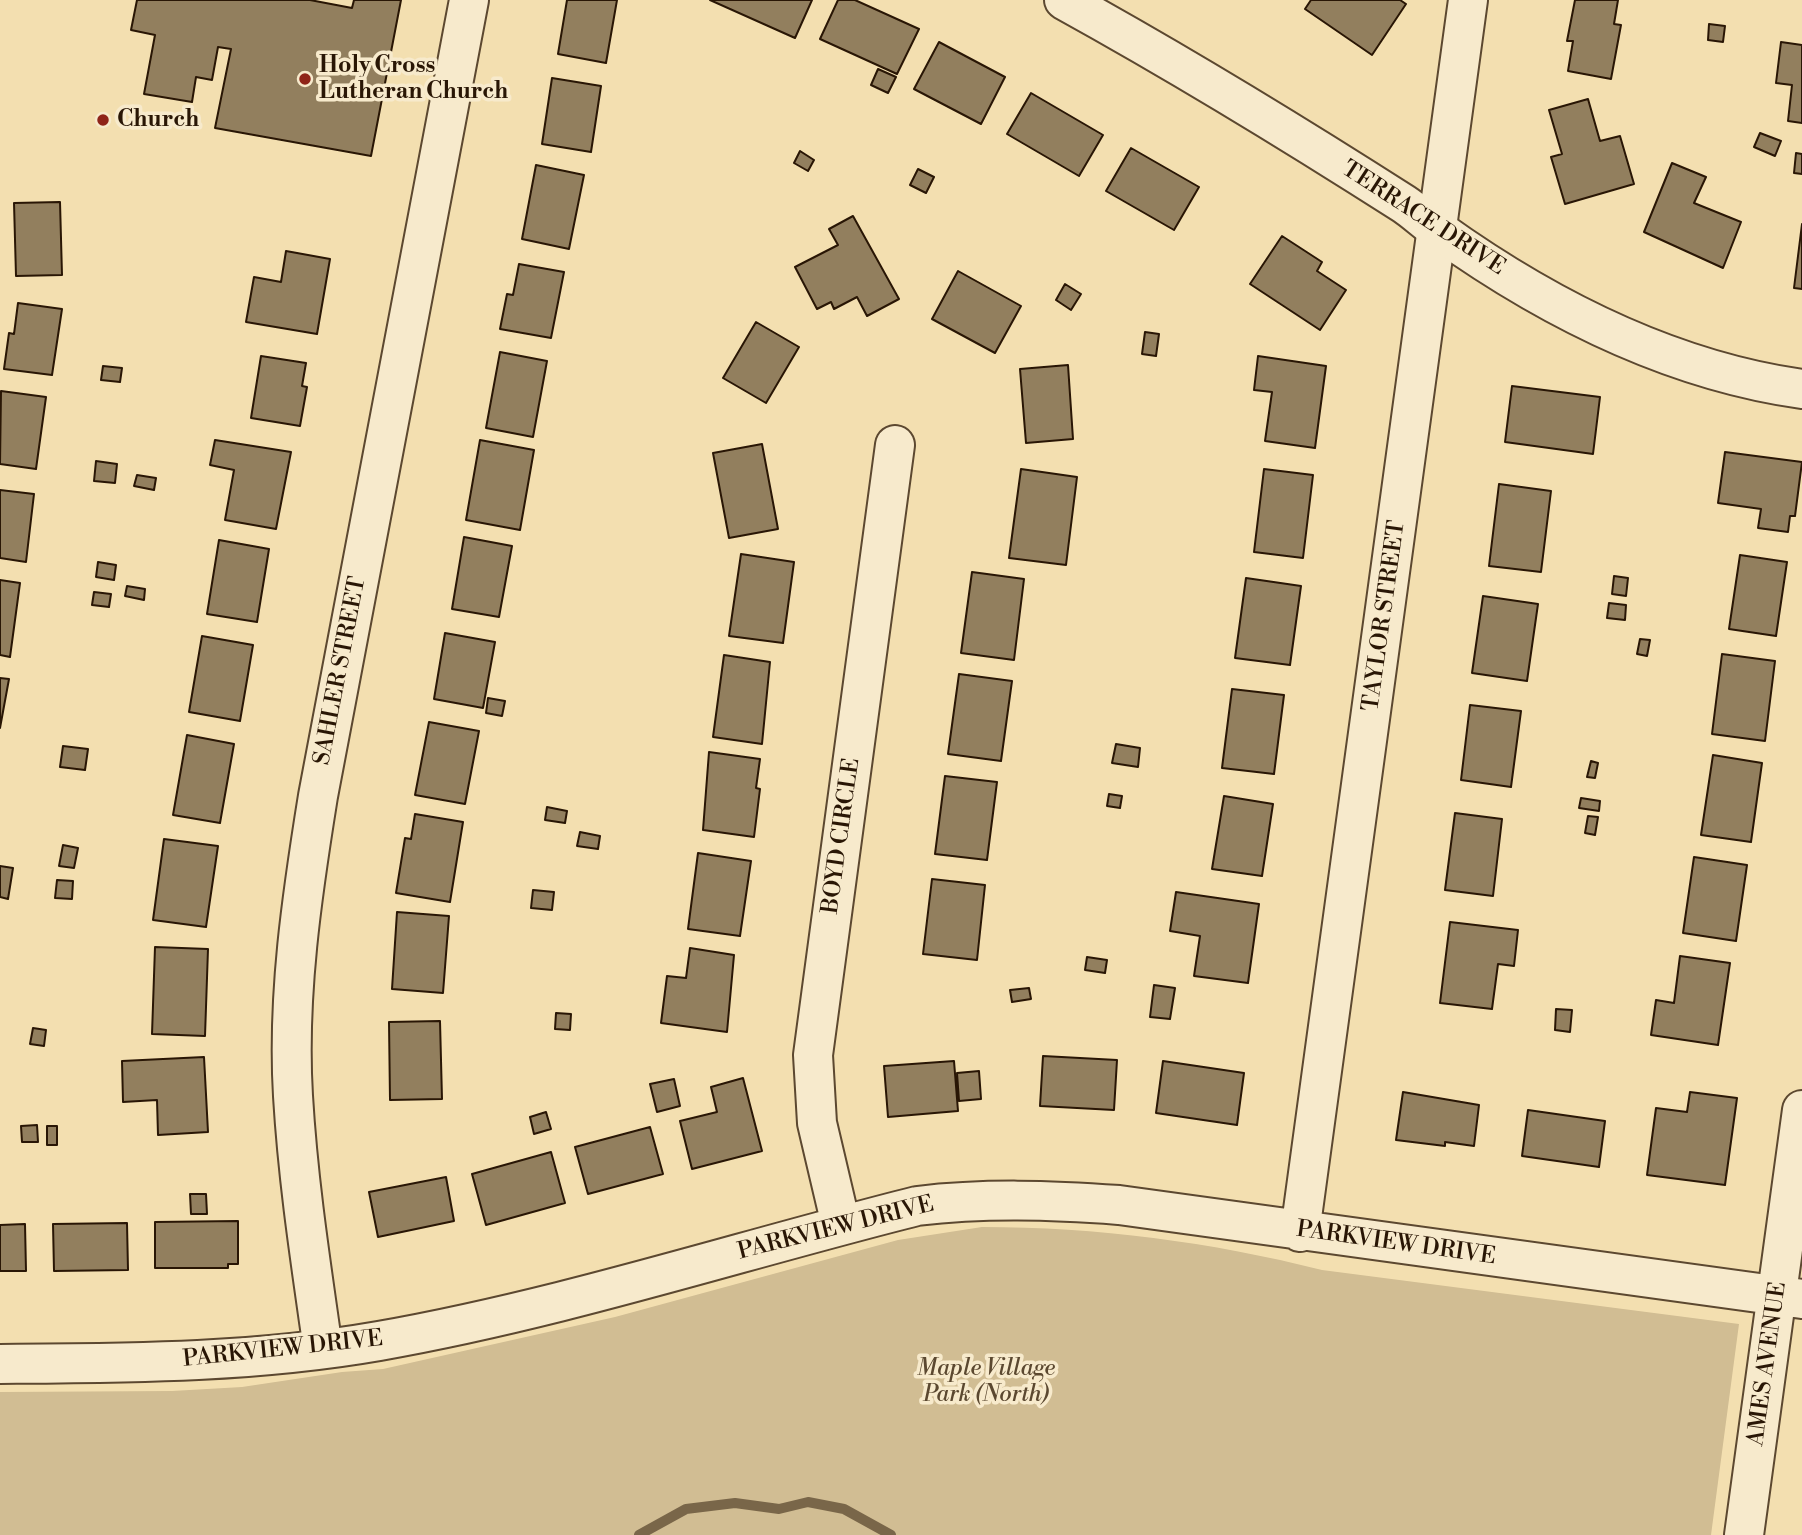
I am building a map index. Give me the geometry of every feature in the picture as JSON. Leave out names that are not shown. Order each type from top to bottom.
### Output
[{"type":"street","name":"SAHLER STREET","points":[[323,1349],[301,1192],[293,1094],[293,999],[301,904],[318,796],[469,0]]},
{"type":"street","name":"TERRACE DRIVE","points":[[1064,0],[1167,58],[1407,206],[1437,230],[1597,326],[1660,355],[1744,380],[1802,390]]},
{"type":"street","name":"TAYLOR STREET","points":[[1300,1231],[1468,0]]},
{"type":"street","name":"BOYD CIRCLE","points":[[841,1225],[817,1124],[813,1055],[895,445]]},
{"type":"street","name":"AMES AVENUE","points":[[1744,1535],[1789,1298],[1802,1110]]},
{"type":"street","name":"PARKVIEW DRIVE","points":[[0,1364],[168,1363],[323,1349],[379,1341],[532,1308],[917,1206],[980,1199],[1032,1199],[1119,1205],[1789,1298]]},
{"type":"green space","name":"Maple Village Park (North)","points":[[982,1227],[1068,1230],[1154,1238],[1238,1251],[1322,1270],[1739,1324],[1711,1535],[0,1535],[0,1392],[172,1391],[242,1387],[342,1372],[383,1369],[615,1317],[898,1240]]},
{"type":"building","name":"Holy Cross Lutheran Church","points":[[137,0],[310,0],[352,8],[354,0],[401,0],[371,156],[215,128],[231,49],[218,47],[212,80],[196,77],[192,102],[144,94],[155,35],[131,30]]},
{"type":"building","points":[[567,0],[617,0],[606,63],[558,54]]},
{"type":"building","points":[[710,0],[812,0],[795,38]]},
{"type":"building","points":[[838,0],[855,0],[919,29],[897,74],[820,39]]},
{"type":"building","points":[[1311,0],[1400,0],[1406,4],[1372,55],[1305,9]]},
{"type":"building","points":[[1575,0],[1618,0],[1614,24],[1621,25],[1611,79],[1568,71],[1573,41],[1567,41]]},
{"type":"building","points":[[1709,24],[1725,26],[1723,42],[1708,40]]},
{"type":"building","points":[[939,42],[1005,77],[981,124],[914,89]]},
{"type":"building","points":[[1781,42],[1802,45],[1802,123],[1788,121],[1792,85],[1776,83]]},
{"type":"building","points":[[878,69],[896,77],[888,93],[871,85]]},
{"type":"building","points":[[552,78],[601,86],[591,152],[542,144]]},
{"type":"building","points":[[1031,93],[1103,135],[1079,176],[1007,134]]},
{"type":"building","points":[[1588,99],[1600,141],[1620,136],[1634,184],[1565,204],[1551,157],[1562,154],[1549,110]]},
{"type":"building","points":[[1760,133],[1781,141],[1775,156],[1754,147]]},
{"type":"building","points":[[1131,148],[1199,187],[1174,230],[1106,191]]},
{"type":"building","points":[[800,151],[814,160],[808,171],[794,163]]},
{"type":"building","points":[[1796,153],[1802,154],[1802,174],[1794,173]]},
{"type":"building","points":[[1672,163],[1706,177],[1694,203],[1741,222],[1723,268],[1644,232]]},
{"type":"building","points":[[536,165],[584,175],[569,249],[522,239]]},
{"type":"building","points":[[918,169],[934,177],[926,193],[910,185]]},
{"type":"building","points":[[60,202],[62,275],[16,276],[14,203]]},
{"type":"building","points":[[853,216],[899,299],[867,316],[857,297],[834,309],[831,302],[817,309],[795,267],[838,245],[829,229]]},
{"type":"building","points":[[1802,224],[1802,289],[1794,288]]},
{"type":"building","points":[[1282,236],[1322,262],[1317,271],[1346,290],[1320,330],[1250,284]]},
{"type":"building","points":[[286,251],[330,259],[317,334],[246,322],[254,277],[281,282]]},
{"type":"building","points":[[519,264],[564,272],[551,338],[500,329],[507,294],[513,295]]},
{"type":"building","points":[[958,271],[1021,306],[995,353],[932,319]]},
{"type":"building","points":[[1065,284],[1081,294],[1071,310],[1056,300]]},
{"type":"building","points":[[18,303],[62,309],[52,375],[4,369],[9,333],[14,334]]},
{"type":"building","points":[[756,322],[799,347],[766,403],[723,378]]},
{"type":"building","points":[[1145,332],[1159,334],[1156,356],[1142,354]]},
{"type":"building","points":[[500,352],[547,361],[533,437],[486,428]]},
{"type":"building","points":[[261,356],[306,363],[302,386],[307,387],[300,426],[251,418]]},
{"type":"building","points":[[1258,356],[1326,366],[1315,448],[1265,441],[1272,392],[1254,390]]},
{"type":"building","points":[[1068,365],[1073,439],[1026,443],[1020,369]]},
{"type":"building","points":[[103,366],[122,368],[120,382],[101,380]]},
{"type":"building","points":[[1512,386],[1600,397],[1593,454],[1505,442]]},
{"type":"building","points":[[1,391],[46,397],[36,469],[0,464]]},
{"type":"building","points":[[215,440],[291,452],[276,529],[225,520],[234,470],[210,465]]},
{"type":"building","points":[[480,440],[534,450],[520,530],[466,520]]},
{"type":"building","points":[[762,444],[778,529],[729,538],[713,453]]},
{"type":"building","points":[[1725,452],[1802,462],[1795,516],[1790,516],[1788,532],[1758,528],[1761,509],[1718,503]]},
{"type":"building","points":[[96,461],[117,464],[115,483],[94,481]]},
{"type":"building","points":[[1021,469],[1077,477],[1066,565],[1009,558]]},
{"type":"building","points":[[1264,469],[1313,475],[1303,558],[1254,552]]},
{"type":"building","points":[[137,475],[156,478],[154,490],[134,486]]},
{"type":"building","points":[[1499,484],[1551,491],[1541,572],[1489,566]]},
{"type":"building","points":[[0,490],[34,494],[26,562],[0,558]]},
{"type":"building","points":[[464,537],[512,546],[499,617],[452,609]]},
{"type":"building","points":[[219,540],[269,549],[257,622],[207,614]]},
{"type":"building","points":[[741,554],[794,562],[783,643],[729,636]]},
{"type":"building","points":[[1740,555],[1787,562],[1776,636],[1729,629]]},
{"type":"building","points":[[98,562],[116,565],[114,580],[96,577]]},
{"type":"building","points":[[972,572],[1024,579],[1014,660],[961,653]]},
{"type":"building","points":[[1614,576],[1628,578],[1626,596],[1612,594]]},
{"type":"building","points":[[1246,578],[1301,586],[1290,665],[1235,658]]},
{"type":"building","points":[[0,580],[20,583],[10,657],[0,655]]},
{"type":"building","points":[[127,586],[145,589],[144,600],[125,596]]},
{"type":"building","points":[[94,592],[111,594],[109,607],[92,605]]},
{"type":"building","points":[[1483,596],[1538,604],[1527,681],[1472,673]]},
{"type":"building","points":[[1609,603],[1626,605],[1625,620],[1607,618]]},
{"type":"building","points":[[445,633],[495,642],[483,708],[434,699]]},
{"type":"building","points":[[202,636],[253,645],[240,721],[189,712]]},
{"type":"building","points":[[1640,639],[1650,640],[1647,656],[1637,654]]},
{"type":"building","points":[[1722,654],[1775,661],[1765,741],[1712,734]]},
{"type":"building","points":[[724,655],[770,662],[762,744],[713,737]]},
{"type":"building","points":[[959,674],[1012,681],[1001,761],[948,754]]},
{"type":"building","points":[[0,678],[9,679],[0,728]]},
{"type":"building","points":[[1232,689],[1284,695],[1274,774],[1222,768]]},
{"type":"building","points":[[488,698],[505,701],[502,716],[486,713]]},
{"type":"building","points":[[1470,705],[1521,711],[1511,787],[1461,780]]},
{"type":"building","points":[[429,722],[479,731],[465,804],[415,795]]},
{"type":"building","points":[[187,735],[234,744],[220,823],[173,815]]},
{"type":"building","points":[[1116,744],[1140,748],[1138,767],[1112,763]]},
{"type":"building","points":[[63,746],[88,749],[85,770],[60,767]]},
{"type":"building","points":[[709,752],[760,759],[756,788],[760,789],[754,837],[703,830]]},
{"type":"building","points":[[1713,755],[1762,763],[1751,842],[1701,835]]},
{"type":"building","points":[[1591,761],[1598,763],[1595,778],[1587,777]]},
{"type":"building","points":[[945,776],[997,782],[987,860],[935,854]]},
{"type":"building","points":[[1109,794],[1122,796],[1120,808],[1107,806]]},
{"type":"building","points":[[1224,796],[1273,804],[1262,876],[1212,869]]},
{"type":"building","points":[[1581,798],[1600,801],[1599,811],[1579,808]]},
{"type":"building","points":[[547,807],[567,811],[565,823],[545,820]]},
{"type":"building","points":[[1455,813],[1502,819],[1493,896],[1445,890]]},
{"type":"building","points":[[415,814],[463,822],[450,902],[396,893],[405,838],[411,839]]},
{"type":"building","points":[[1588,816],[1598,817],[1595,835],[1585,833]]},
{"type":"building","points":[[580,832],[600,836],[598,849],[577,846]]},
{"type":"building","points":[[164,839],[218,846],[206,927],[153,920]]},
{"type":"building","points":[[63,845],[78,848],[74,868],[59,866]]},
{"type":"building","points":[[698,853],[751,861],[740,936],[688,929]]},
{"type":"building","points":[[1694,857],[1747,865],[1736,941],[1683,933]]},
{"type":"building","points":[[0,866],[13,868],[8,899],[0,897]]},
{"type":"building","points":[[932,879],[985,885],[977,960],[923,954]]},
{"type":"building","points":[[57,880],[73,881],[72,899],[55,898]]},
{"type":"building","points":[[533,890],[554,892],[552,910],[531,908]]},
{"type":"building","points":[[1176,892],[1259,904],[1248,983],[1194,976],[1200,936],[1170,931]]},
{"type":"building","points":[[397,912],[449,916],[443,993],[392,989]]},
{"type":"building","points":[[1450,922],[1518,930],[1514,966],[1498,964],[1492,1009],[1440,1003]]},
{"type":"building","points":[[155,947],[208,949],[205,1036],[152,1034]]},
{"type":"building","points":[[690,948],[734,955],[727,1032],[661,1023],[667,976],[686,978]]},
{"type":"building","points":[[1680,956],[1730,963],[1718,1045],[1651,1035],[1656,1000],[1674,1003]]},
{"type":"building","points":[[1087,957],[1107,960],[1105,973],[1085,970]]},
{"type":"building","points":[[1154,985],[1175,988],[1170,1019],[1150,1017]]},
{"type":"building","points":[[1029,988],[1031,999],[1012,1002],[1010,990]]},
{"type":"building","points":[[1556,1009],[1572,1010],[1570,1032],[1555,1030]]},
{"type":"building","points":[[556,1013],[571,1014],[570,1030],[555,1029]]},
{"type":"building","points":[[440,1021],[442,1099],[390,1100],[389,1022]]},
{"type":"building","points":[[33,1028],[46,1030],[44,1046],[30,1044]]},
{"type":"building","points":[[1043,1056],[1117,1060],[1114,1110],[1040,1106]]},
{"type":"building","points":[[204,1057],[208,1132],[158,1135],[157,1100],[123,1102],[122,1061]]},
{"type":"building","points":[[954,1061],[958,1111],[888,1117],[884,1066]]},
{"type":"building","points":[[1163,1061],[1244,1073],[1237,1125],[1156,1113]]},
{"type":"building","points":[[979,1071],[981,1099],[959,1101],[957,1073]]},
{"type":"building","points":[[743,1078],[762,1151],[692,1169],[680,1121],[717,1112],[711,1087]]},
{"type":"building","points":[[674,1079],[680,1106],[657,1112],[650,1084]]},
{"type":"building","points":[[1403,1092],[1479,1105],[1474,1146],[1445,1142],[1445,1146],[1396,1140]]},
{"type":"building","points":[[1690,1092],[1737,1098],[1725,1185],[1647,1175],[1656,1108],[1687,1112]]},
{"type":"building","points":[[1528,1110],[1605,1121],[1599,1167],[1522,1156]]},
{"type":"building","points":[[546,1112],[551,1129],[534,1134],[530,1117]]},
{"type":"building","points":[[37,1125],[38,1142],[22,1142],[21,1126]]},
{"type":"building","points":[[47,1126],[57,1126],[57,1145],[47,1145]]},
{"type":"building","points":[[650,1127],[663,1174],[588,1194],[575,1147]]},
{"type":"building","points":[[551,1152],[565,1203],[486,1225],[472,1174]]},
{"type":"building","points":[[446,1177],[454,1221],[378,1237],[369,1192]]},
{"type":"building","points":[[190,1194],[206,1194],[207,1214],[191,1214]]},
{"type":"building","points":[[238,1221],[238,1264],[228,1264],[228,1268],[155,1268],[155,1222]]},
{"type":"building","points":[[127,1223],[128,1270],[54,1271],[53,1224]]},
{"type":"building","points":[[25,1224],[26,1271],[0,1271],[0,1225]]},
{"type":"waterway","points":[[639,1535],[686,1509],[735,1503],[779,1509],[808,1502],[844,1509],[891,1535]]},
{"type":"place","name":"Holy Cross Lutheran Church","points":[[305,79]]},
{"type":"place","name":"Church","points":[[103,120]]}]
